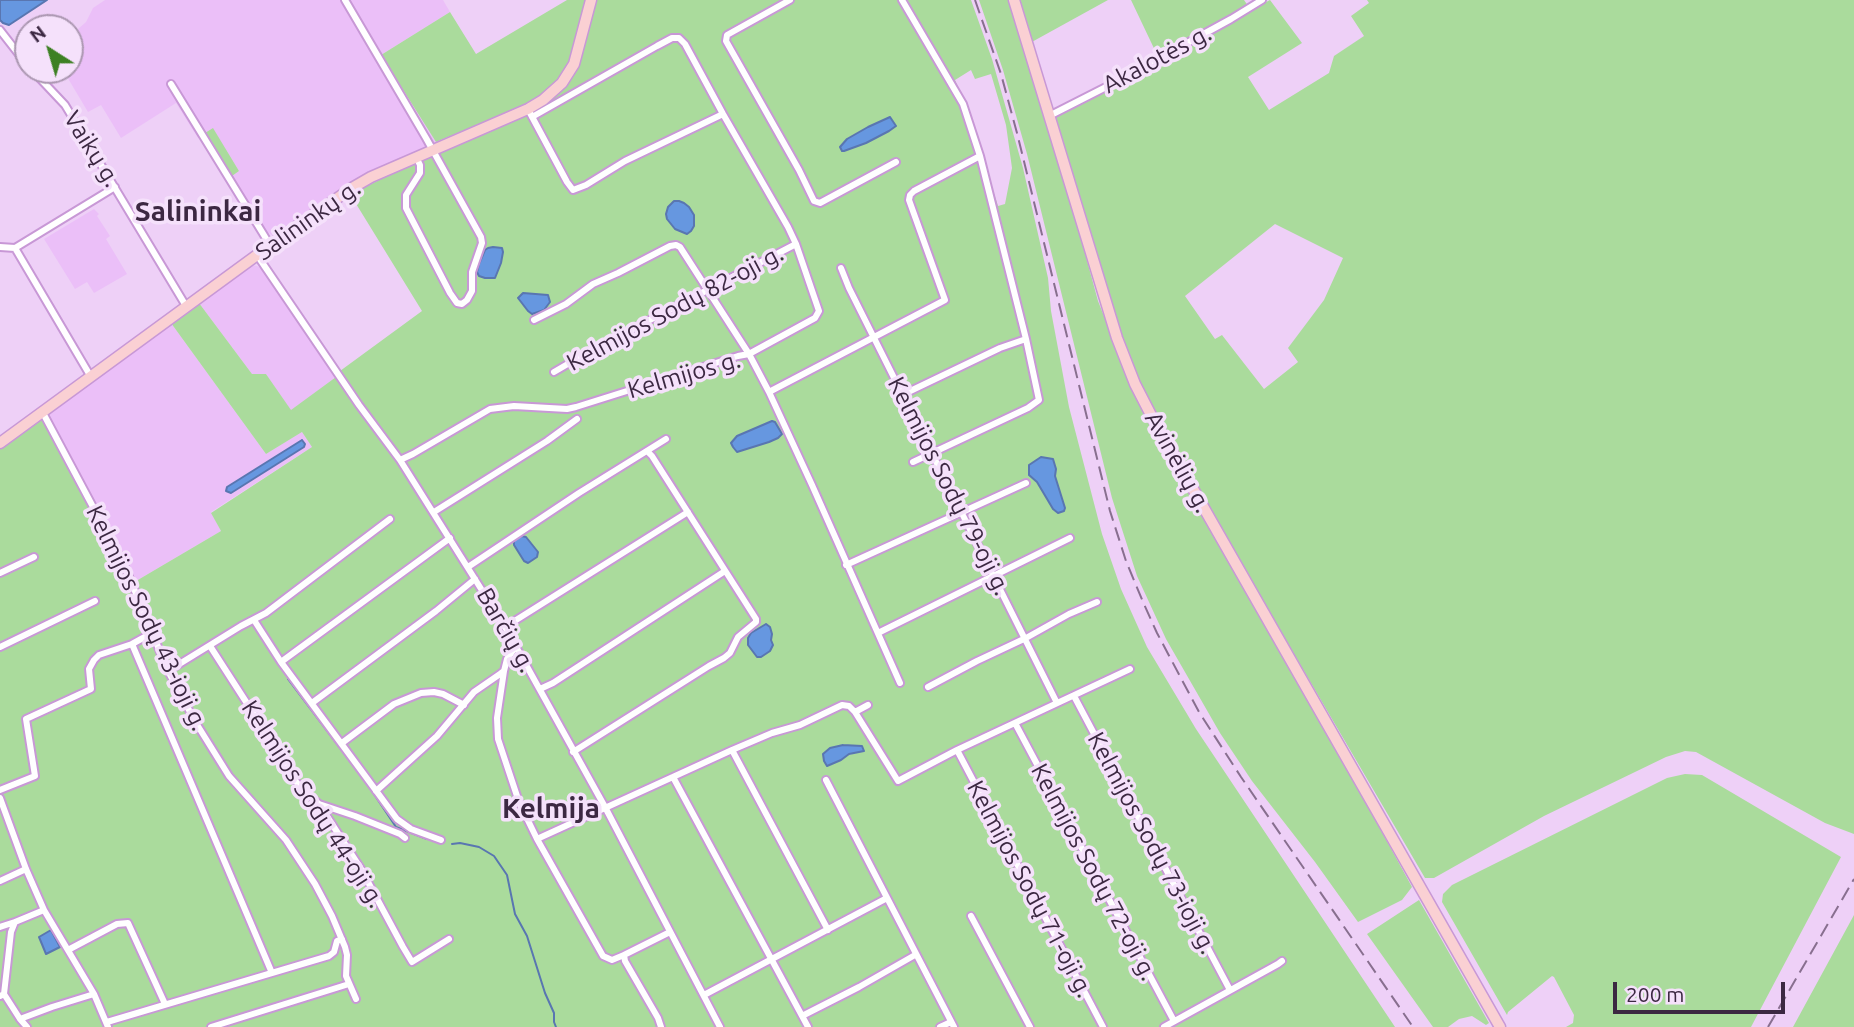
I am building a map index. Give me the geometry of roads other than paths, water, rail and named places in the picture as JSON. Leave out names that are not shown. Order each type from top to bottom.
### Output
[{"type":"main road","name":"Salininkų g.","points":[[0,443],[352,188],[432,150],[530,113],[554,92],[568,75],[578,51],[591,0]]},
{"type":"main road","name":"Avinėlių g.","points":[[1014,0],[1117,338],[1135,384],[1500,1027]]},
{"type":"street","points":[[345,0],[454,187],[482,241],[472,272],[470,297],[462,304],[457,303],[450,293],[406,208],[405,195],[420,173],[416,157]]},
{"type":"street","points":[[790,0],[727,35],[726,41],[814,201],[820,204],[896,162]]},
{"type":"street","points":[[902,0],[963,104],[980,156],[1039,401],[913,462]]},
{"type":"street","name":"Akalotės g.","points":[[1049,116],[1262,0]]},
{"type":"street","points":[[0,30],[14,48]]},
{"type":"street","points":[[534,320],[566,304],[593,284],[676,245],[680,247],[749,354],[818,315],[819,307],[796,244],[772,197],[684,44],[675,37],[530,113],[573,190],[625,161],[723,114]]},
{"type":"street","name":"Vaikų g.","points":[[45,84],[65,105],[186,306]]},
{"type":"street","points":[[171,84],[270,245]]},
{"type":"street","points":[[769,391],[945,300],[909,195],[980,156]]},
{"type":"street","points":[[0,247],[15,248],[115,187]]},
{"type":"street","name":"Kelmijos Sodų 82-oji g.","points":[[554,372],[796,244]]},
{"type":"street","points":[[15,248],[91,377]]},
{"type":"street","name":"Barčių g.","points":[[257,255],[359,405],[400,460],[505,627],[605,807],[720,1027]]},
{"type":"street","name":"Kelmijos Sodų 79-oji g.","points":[[841,268],[1057,703]]},
{"type":"street","points":[[904,394],[1000,348],[1026,339]]},
{"type":"street","name":"Kelmijos g.","points":[[400,460],[494,407],[514,405],[576,408],[749,354],[769,391],[900,683]]},
{"type":"street","name":"Kelmijos Sodų 43-ioji g.","points":[[43,412],[125,567],[168,671],[196,723],[229,776],[286,840],[315,884],[342,939],[346,955],[345,972],[356,999]]},
{"type":"street","points":[[434,512],[577,419]]},
{"type":"street","points":[[468,567],[666,439]]},
{"type":"street","points":[[573,752],[724,658],[730,653],[738,637],[755,624],[756,619],[647,451]]},
{"type":"street","points":[[846,565],[1026,483]]},
{"type":"street","points":[[505,627],[688,512]]},
{"type":"street","points":[[168,671],[241,625],[266,613],[390,519]]},
{"type":"street","points":[[281,662],[450,538]]},
{"type":"street","points":[[878,633],[1070,538]]},
{"type":"street","points":[[0,573],[34,557]]},
{"type":"street","points":[[540,689],[725,571]]},
{"type":"street","points":[[312,703],[475,579]]},
{"type":"street","points":[[0,647],[94,601]]},
{"type":"street","points":[[928,687],[977,660],[1097,602]]},
{"type":"street","points":[[254,620],[281,662],[397,819],[405,826],[441,839]]},
{"type":"street","points":[[0,790],[35,776],[26,719],[91,689],[89,669],[94,660],[132,645],[152,633]]},
{"type":"street","points":[[132,645],[272,973]]},
{"type":"street","name":"Kelmijos Sodų 44-oji g.","points":[[210,646],[290,774],[319,804],[361,869],[412,962],[449,939]]},
{"type":"street","points":[[516,646],[507,659],[504,671],[497,718],[498,739],[519,802],[537,839],[603,956],[612,960],[670,932]]},
{"type":"street","points":[[537,839],[732,750],[772,733],[800,725],[842,705],[849,706],[855,712],[898,781],[957,750],[1130,669]]},
{"type":"street","points":[[376,791],[437,736],[480,687],[504,671]]},
{"type":"street","points":[[342,743],[394,704],[421,693],[443,694],[464,705]]},
{"type":"street","name":"Kelmijos Sodų 73-ioji g.","points":[[1074,696],[1230,990]]},
{"type":"street","points":[[855,712],[867,705]]},
{"type":"street","name":"Kelmijos Sodų 72-oji g.","points":[[1015,723],[1174,1021]]},
{"type":"street","points":[[732,750],[828,930]]},
{"type":"street","name":"Kelmijos Sodų 71-oji g.","points":[[957,750],[1103,1027]]},
{"type":"street","points":[[673,777],[808,1027]]},
{"type":"street","points":[[826,780],[952,1024],[940,1027]]},
{"type":"street","points":[[1,803],[44,910],[94,994],[108,1025],[165,1004],[329,956],[334,952],[337,941],[342,939]]},
{"type":"street","points":[[319,804],[405,838]]},
{"type":"street","points":[[0,881],[26,869]]},
{"type":"street","points":[[704,995],[887,898]]},
{"type":"street","points":[[0,927],[44,910]]},
{"type":"street","points":[[971,916],[1030,1027]]},
{"type":"street","points":[[15,922],[11,932],[2,995],[27,1027]]},
{"type":"street","points":[[68,950],[117,924],[130,925],[165,1004]]},
{"type":"street","points":[[624,955],[661,1027]]},
{"type":"street","points":[[802,1016],[915,955]]},
{"type":"street","points":[[1164,1027],[1282,961]]},
{"type":"street","points":[[211,1027],[349,984]]},
{"type":"street","points":[[20,1019],[94,994]]},
{"type":"water","points":[[0,0],[47,0],[26,14],[14,14],[14,22],[9,25],[0,20]]},
{"type":"water","points":[[890,117],[896,126],[889,131],[842,151],[840,147],[847,139]]},
{"type":"water","points":[[674,201],[684,203],[694,215],[694,226],[687,234],[675,229],[667,219],[668,207]]},
{"type":"water","points":[[502,248],[503,252],[495,278],[479,276],[477,272],[485,250]]},
{"type":"water","points":[[523,293],[548,295],[550,302],[544,310],[532,314],[518,298]]},
{"type":"water","points":[[772,421],[782,434],[778,438],[737,452],[733,447],[731,443],[737,436]]},
{"type":"water","points":[[302,440],[304,447],[231,493],[226,491],[227,487]]},
{"type":"water","points":[[1041,457],[1053,459],[1064,511],[1058,513],[1053,509],[1037,482],[1029,475],[1029,465]]},
{"type":"water","points":[[521,536],[526,537],[538,552],[537,557],[528,563],[514,545],[514,540]]},
{"type":"water","points":[[766,624],[770,627],[773,645],[770,651],[757,657],[748,645],[748,638],[751,633]]},
{"type":"water","points":[[843,745],[862,746],[864,751],[849,754],[827,766],[823,754],[830,748]]},
{"type":"water","points":[[51,930],[60,947],[46,954],[39,937]]},
{"type":"waterway","points":[[288,679],[368,785],[396,827],[427,839]]},
{"type":"waterway","points":[[452,844],[479,847],[494,856],[507,875],[515,914],[527,936],[554,1013],[556,1027]]},
{"type":"railway","points":[[975,0],[1001,74],[1017,133],[1110,511],[1143,602],[1199,712],[1413,1027]]},
{"type":"railway","points":[[1768,1027],[1854,879]]},
{"type":"district","name":"Salininkai","points":[[198,212]]},
{"type":"district","name":"Kelmija","points":[[551,809]]}]
